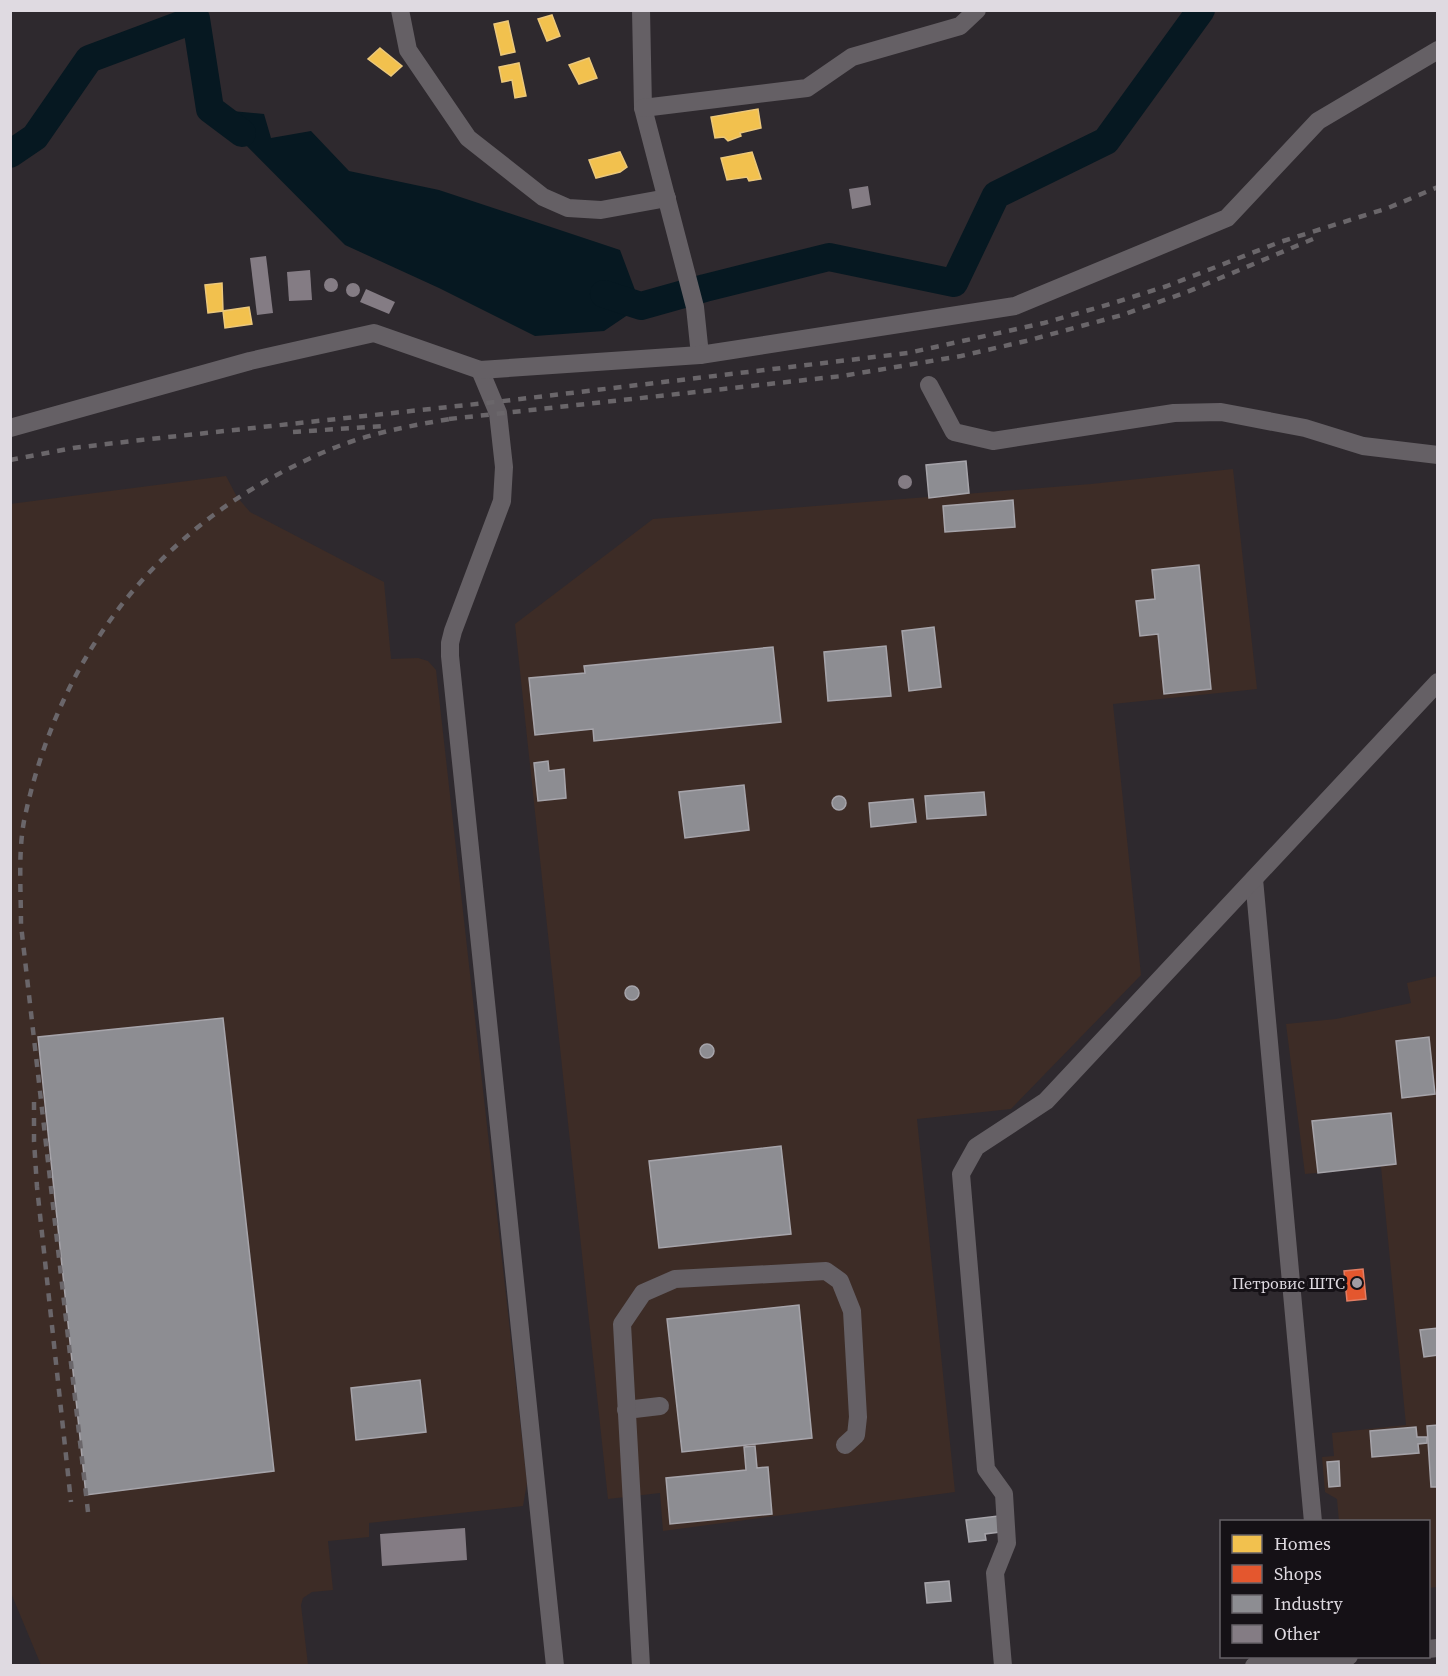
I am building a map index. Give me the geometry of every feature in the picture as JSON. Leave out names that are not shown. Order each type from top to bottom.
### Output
[{"type":"street","points":[[641,10],[643,108],[690,287],[700,355]]},
{"type":"street","points":[[643,108],[807,88],[852,57],[960,26],[977,10]]},
{"type":"street","points":[[397,12],[408,50],[468,138],[543,197],[568,208],[601,210],[667,198]]},
{"type":"street","points":[[10,428],[250,361],[374,333],[480,370],[700,355],[1015,306],[1227,218],[1318,121],[1437,50]]},
{"type":"street","points":[[480,370],[498,413],[504,467],[502,501],[453,631],[450,656],[555,1665]]},
{"type":"street","points":[[929,386],[954,432],[993,441],[1174,413],[1221,412],[1305,428],[1363,446],[1437,455]]},
{"type":"street","points":[[1003,1665],[995,1573],[1007,1543],[1004,1494],[986,1469],[961,1174],[976,1147],[1046,1101],[1437,682]]},
{"type":"street","points":[[1254,879],[1313,1520]]},
{"type":"street","points":[[641,1665],[622,1324],[643,1293],[675,1279],[826,1271],[840,1281],[852,1311],[858,1417],[856,1435],[845,1445]]},
{"type":"street","points":[[626,1410],[660,1406]]},
{"type":"street","points":[[1254,1665],[1326,1658]]},
{"type":"shaded area","points":[[1233,469],[1257,689],[1113,704],[1141,975],[1011,1109],[917,1119],[955,1492],[663,1531],[660,1493],[608,1499],[515,624],[653,519],[1091,484]]},
{"type":"shaded area","points":[[226,476],[237,497],[250,512],[384,582],[391,659],[418,658],[428,661],[436,670],[527,1483],[523,1506],[369,1523],[369,1537],[328,1541],[333,1590],[312,1592],[303,1598],[301,1605],[308,1665],[41,1665],[11,1593],[10,504]]},
{"type":"shaded area","points":[[1437,976],[1437,1587],[1430,1588],[1430,1520],[1339,1520],[1337,1499],[1325,1492],[1322,1457],[1334,1456],[1332,1433],[1406,1425],[1381,1167],[1305,1174],[1286,1024],[1336,1019],[1411,1003],[1407,983]]},
{"type":"water","points":[[210,109],[264,114],[271,138],[311,131],[349,171],[439,190],[620,250],[641,306],[604,331],[535,336],[439,288],[345,245]]},
{"type":"building: Homes","points":[[552,15],[560,36],[547,41],[538,19]]},
{"type":"building: Homes","points":[[508,21],[515,52],[501,55],[494,24]]},
{"type":"building: Homes","points":[[380,48],[402,66],[391,76],[368,59]]},
{"type":"building: Homes","points":[[589,58],[597,78],[579,84],[569,65]]},
{"type":"building: Homes","points":[[519,63],[526,96],[515,98],[512,80],[502,82],[499,67]]},
{"type":"building: Homes","points":[[758,109],[761,128],[740,133],[741,136],[728,141],[724,137],[715,138],[711,117]]},
{"type":"building: Homes","points":[[620,152],[627,167],[620,172],[596,178],[589,160]]},
{"type":"building: Homes","points":[[752,152],[761,179],[749,181],[747,177],[727,180],[721,158]]},
{"type":"building: Homes","points":[[222,283],[223,311],[208,313],[205,285]]},
{"type":"building: Homes","points":[[249,307],[252,324],[225,328],[223,311]]},
{"type":"building: Shops","points":[[1363,1269],[1366,1299],[1347,1301],[1344,1271]]},
{"type":"building: Industry","points":[[966,461],[969,493],[929,498],[926,465]]},
{"type":"building: Industry","points":[[1013,500],[1015,527],[945,532],[943,506]]},
{"type":"building: Industry","points":[[1199,565],[1211,689],[1164,694],[1158,634],[1140,636],[1136,601],[1155,599],[1152,570]]},
{"type":"building: Industry","points":[[934,627],[941,687],[909,691],[902,631]]},
{"type":"building: Industry","points":[[886,646],[891,696],[828,701],[824,652]]},
{"type":"building: Industry","points":[[773,647],[781,722],[594,741],[593,729],[535,735],[529,678],[585,673],[584,666]]},
{"type":"building: Industry","points":[[548,761],[549,771],[564,769],[566,798],[538,801],[534,763]]},
{"type":"building: Industry","points":[[744,785],[749,830],[685,838],[679,792]]},
{"type":"building: Industry","points":[[984,792],[986,815],[927,819],[925,796]]},
{"type":"building: Industry","points":[[836,796],[842,796],[846,803],[842,810],[836,810],[832,806],[832,800]]},
{"type":"building: Industry","points":[[913,799],[916,822],[871,827],[869,803]]},
{"type":"building: Industry","points":[[629,986],[635,986],[639,993],[635,1000],[629,1000],[625,996],[625,990]]},
{"type":"building: Industry","points":[[223,1018],[274,1471],[86,1495],[38,1037]]},
{"type":"building: Industry","points":[[1429,1037],[1435,1094],[1402,1098],[1396,1041]]},
{"type":"building: Industry","points":[[704,1044],[710,1044],[714,1051],[710,1058],[704,1058],[700,1054],[700,1048]]},
{"type":"building: Industry","points":[[1391,1113],[1396,1164],[1318,1173],[1312,1121]]},
{"type":"building: Industry","points":[[781,1146],[791,1234],[659,1248],[649,1161]]},
{"type":"building: Industry","points":[[799,1305],[812,1438],[682,1452],[667,1319]]},
{"type":"building: Industry","points":[[1438,1328],[1438,1355],[1424,1357],[1420,1330]]},
{"type":"building: Industry","points":[[420,1380],[426,1432],[356,1440],[351,1388]]},
{"type":"building: Industry","points":[[1438,1425],[1438,1487],[1431,1487],[1427,1426]]},
{"type":"building: Industry","points":[[1416,1427],[1417,1437],[1427,1437],[1427,1443],[1418,1444],[1419,1453],[1372,1457],[1370,1431]]},
{"type":"building: Industry","points":[[755,1446],[757,1468],[768,1467],[772,1514],[670,1524],[666,1478],[746,1470],[744,1447]]},
{"type":"building: Industry","points":[[1339,1461],[1340,1486],[1329,1487],[1327,1462]]},
{"type":"building: Industry","points":[[998,1516],[1000,1532],[985,1534],[986,1540],[969,1542],[966,1520]]},
{"type":"building: Industry","points":[[949,1581],[951,1601],[927,1603],[925,1583]]},
{"type":"building: Other","points":[[868,186],[871,205],[852,209],[849,189]]},
{"type":"building: Other","points":[[266,256],[273,313],[257,315],[250,258]]},
{"type":"building: Other","points":[[310,270],[312,300],[289,301],[287,272]]},
{"type":"building: Other","points":[[328,278],[334,278],[338,285],[334,292],[328,292],[324,288],[324,282]]},
{"type":"building: Other","points":[[350,283],[356,283],[360,290],[356,297],[350,297],[346,293],[346,287]]},
{"type":"building: Other","points":[[366,289],[395,302],[389,314],[360,302]]},
{"type":"building: Other","points":[[902,475],[908,475],[912,482],[908,489],[902,489],[898,485],[898,479]]},
{"type":"building: Other","points":[[465,1528],[467,1560],[382,1566],[380,1534]]},
{"type":"waterway","points":[[604,294],[641,306],[829,257],[954,283],[996,195],[1106,141],[1201,10]]},
{"type":"waterway","points":[[10,154],[35,137],[89,59],[196,19],[210,109],[242,133]]},
{"type":"railway","points":[[10,460],[73,448],[495,402],[908,353],[1044,323],[1110,304],[1167,286],[1280,242],[1388,208],[1438,187]]},
{"type":"railway","points":[[449,419],[842,376],[961,356],[1122,315],[1187,292],[1313,239]]},
{"type":"railway","points":[[88,1512],[21,925],[22,834],[39,764],[59,711],[84,660],[115,614],[151,571],[191,533],[237,498],[288,469],[326,451],[376,434],[456,418]]},
{"type":"railway","points":[[293,432],[383,426]]},
{"type":"railway","points":[[34,1102],[37,1187],[71,1502]]},
{"type":"place","name":"Петровис ШТС","points":[[1357,1283]]}]
